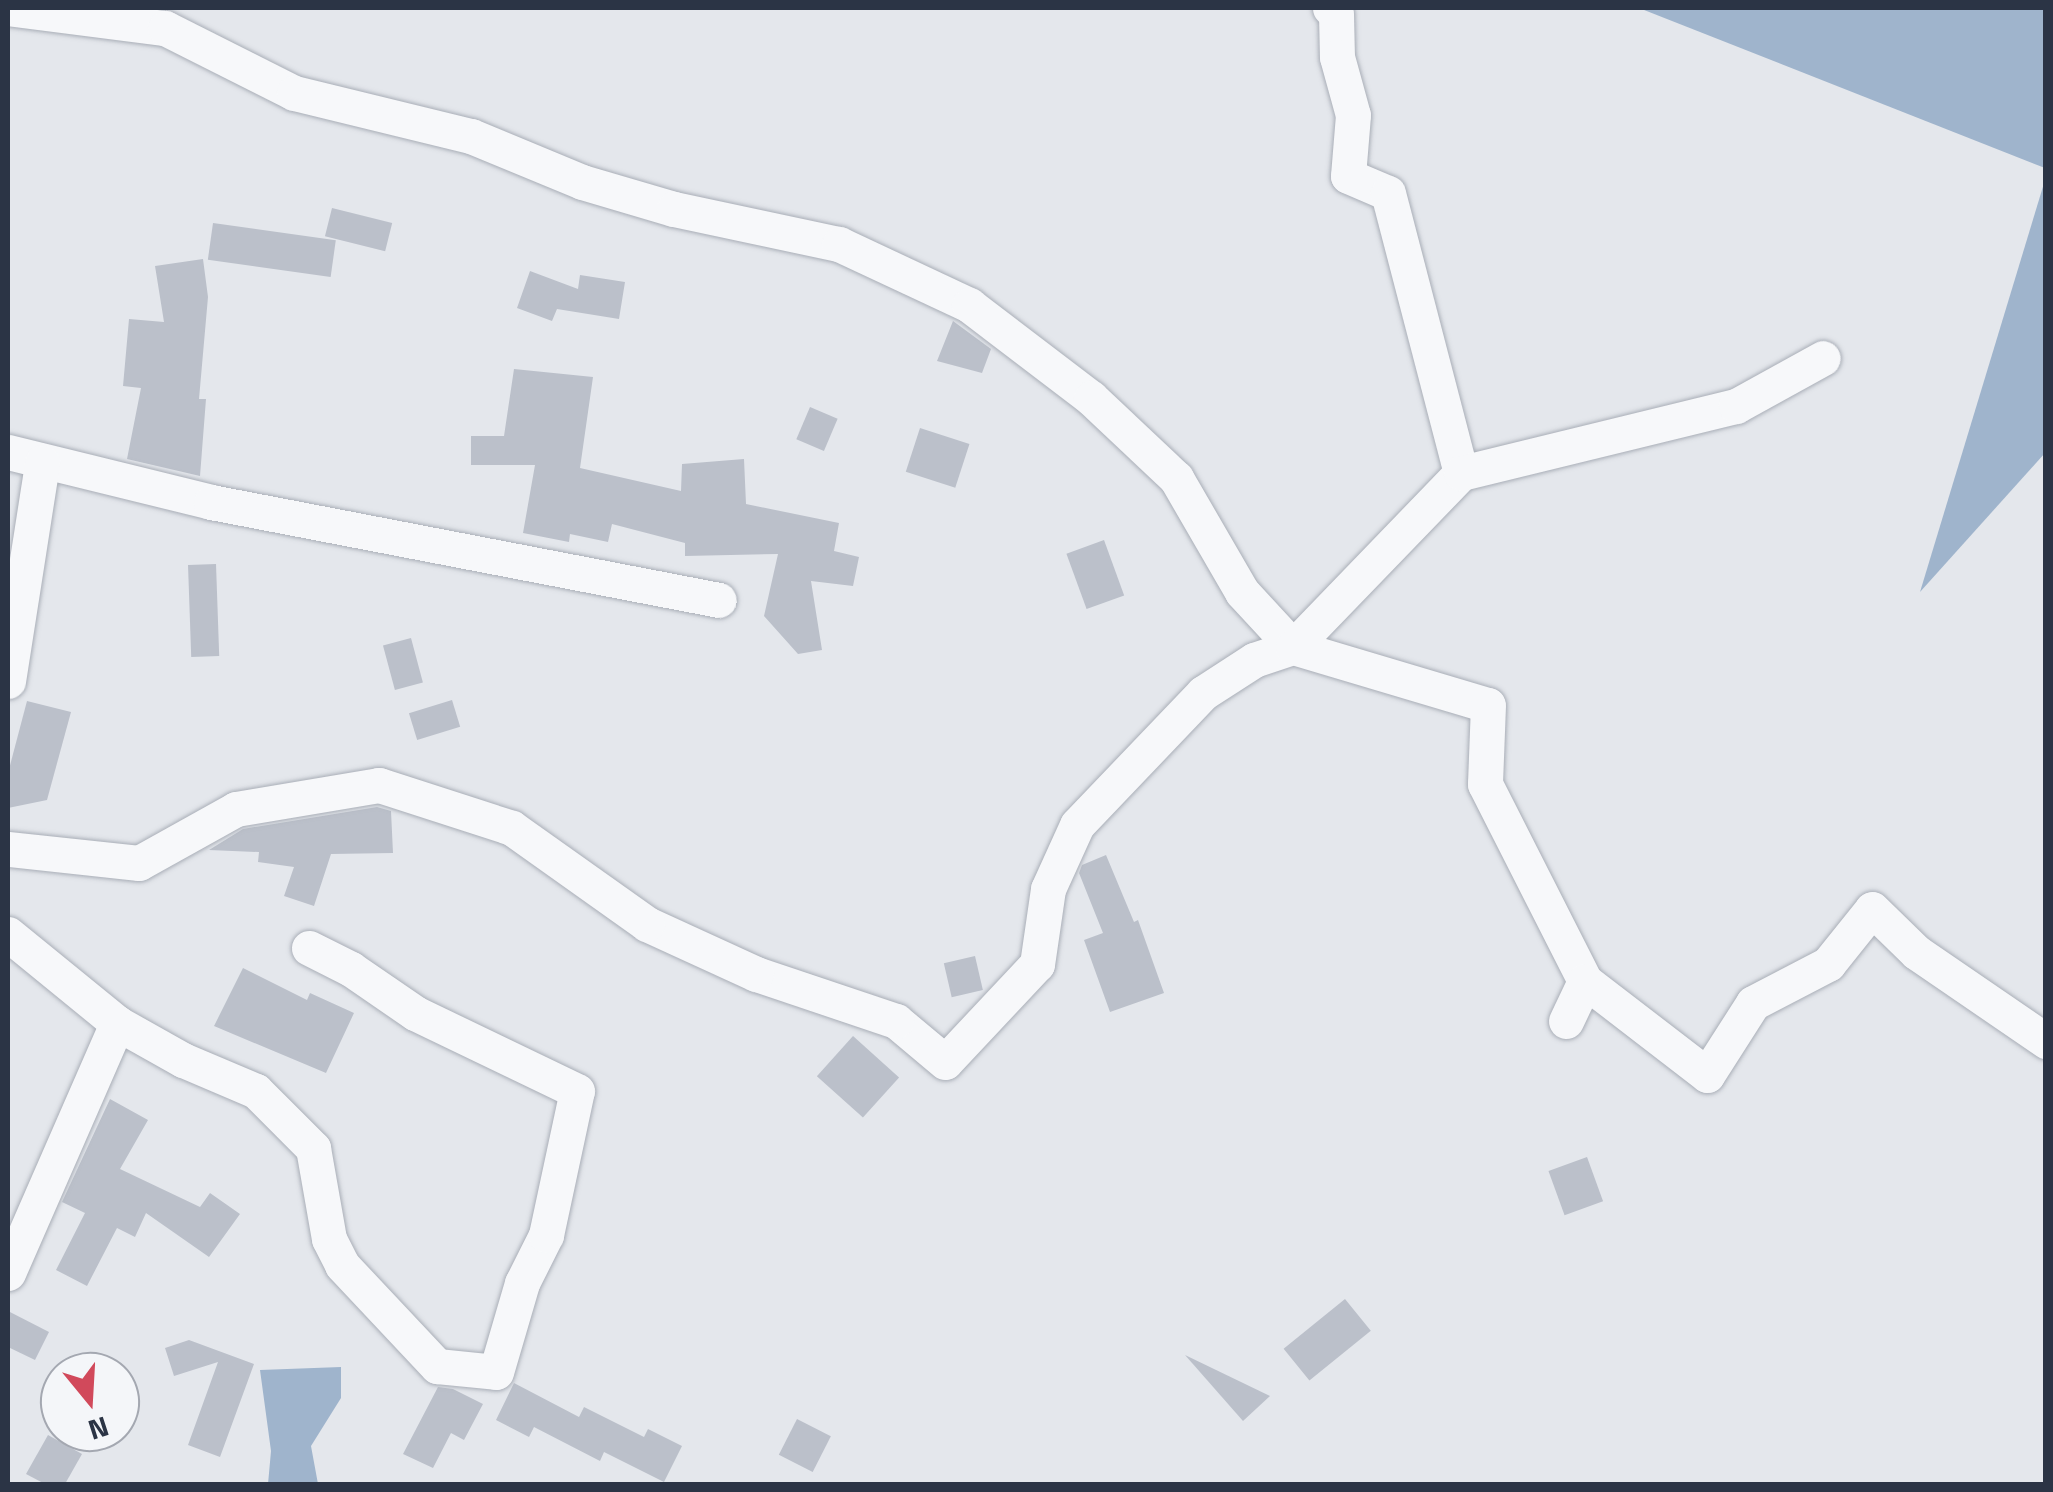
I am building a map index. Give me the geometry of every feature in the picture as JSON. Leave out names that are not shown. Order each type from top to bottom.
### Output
[{"type":"street","points":[[8,8],[165,28],[294,93],[471,136],[582,182],[674,210],[838,244],[969,305],[1091,398],[1176,478],[1242,592],[1292,647],[1488,705],[1485,784],[1585,982],[1707,1075],[1753,1003],[1828,964],[1872,909],[1916,952],[2046,1041]]},
{"type":"street","points":[[1330,8],[1336,14],[1337,58],[1353,115],[1348,176],[1388,193],[1461,473]]},
{"type":"street","points":[[8,849],[140,863],[236,809],[379,785],[512,828],[647,924],[756,974],[896,1021],[945,1062],[1037,964],[1048,889],[1076,824],[1203,693],[1254,660],[1292,647],[1461,473],[1736,406],[1823,358]]},
{"type":"street","points":[[8,452],[211,502],[719,600]]},
{"type":"street","points":[[8,681],[42,462]]},
{"type":"street","points":[[8,934],[117,1022],[183,1060],[256,1090],[313,1148],[329,1240],[342,1265],[437,1366],[496,1372],[522,1283],[546,1235],[577,1091],[415,1013],[351,969],[309,948]]},
{"type":"street","points":[[1566,1021],[1585,982]]},
{"type":"street","points":[[8,1273],[117,1022]]},
{"type":"water","points":[[1639,8],[2045,8],[2045,168]]},
{"type":"water","points":[[2045,180],[2045,453],[1920,592]]},
{"type":"water","points":[[341,1367],[341,1398],[311,1446],[318,1484],[268,1484],[271,1451],[260,1370]]},
{"type":"building","points":[[332,208],[392,223],[385,251],[325,236]]},
{"type":"building","points":[[213,223],[336,240],[331,277],[208,260]]},
{"type":"building","points":[[203,259],[208,297],[199,399],[206,399],[200,476],[127,459],[141,388],[123,386],[129,319],[164,322],[155,266]]},
{"type":"building","points":[[530,271],[578,289],[580,275],[625,282],[619,319],[557,309],[552,321],[517,308]]},
{"type":"building","points":[[953,321],[991,349],[982,373],[937,361]]},
{"type":"building","points":[[514,369],[593,377],[580,468],[681,491],[682,464],[744,459],[746,504],[839,523],[834,551],[859,557],[853,586],[811,581],[822,650],[798,654],[764,616],[778,554],[685,556],[685,543],[612,524],[608,542],[570,534],[569,542],[523,533],[535,465],[471,465],[471,436],[504,436]]},
{"type":"building","points":[[810,407],[838,419],[824,451],[796,439]]},
{"type":"building","points":[[920,428],[969,444],[955,488],[906,472]]},
{"type":"building","points":[[1104,540],[1124,595],[1087,609],[1066,554]]},
{"type":"building","points":[[216,564],[219,656],[191,657],[188,565]]},
{"type":"building","points":[[411,638],[423,682],[395,690],[383,646]]},
{"type":"building","points":[[452,700],[460,727],[417,740],[409,713]]},
{"type":"building","points":[[27,701],[71,712],[47,800],[8,808],[8,773]]},
{"type":"building","points":[[377,807],[391,811],[393,853],[331,854],[314,906],[284,896],[294,867],[258,862],[259,852],[209,850],[243,829]]},
{"type":"building","points":[[1106,855],[1134,922],[1138,920],[1164,993],[1110,1012],[1084,940],[1103,933],[1079,873],[1082,865]]},
{"type":"building","points":[[975,956],[983,990],[952,997],[944,963]]},
{"type":"building","points":[[243,968],[307,1000],[310,993],[354,1013],[326,1073],[214,1026]]},
{"type":"building","points":[[853,1036],[899,1077],[863,1118],[817,1076]]},
{"type":"building","points":[[110,1099],[148,1120],[120,1169],[200,1207],[210,1193],[240,1214],[209,1257],[146,1213],[135,1237],[117,1228],[87,1286],[56,1270],[85,1213],[62,1202]]},
{"type":"building","points":[[1587,1157],[1603,1201],[1565,1215],[1548,1171]]},
{"type":"building","points":[[1345,1299],[1371,1331],[1309,1381],[1284,1349]]},
{"type":"building","points":[[8,1311],[49,1332],[35,1360],[8,1347]]},
{"type":"building","points":[[189,1340],[254,1364],[220,1457],[188,1445],[218,1362],[174,1376],[165,1348]]},
{"type":"building","points":[[1185,1355],[1270,1396],[1243,1421]]},
{"type":"building","points":[[514,1383],[579,1417],[584,1407],[644,1437],[648,1429],[682,1446],[664,1482],[604,1452],[600,1461],[534,1427],[529,1437],[496,1420]]},
{"type":"building","points":[[438,1387],[453,1389],[483,1404],[464,1440],[451,1433],[433,1468],[403,1454]]},
{"type":"building","points":[[797,1419],[831,1436],[813,1472],[779,1455]]},
{"type":"building","points":[[40,1449],[82,1454],[65,1484],[45,1484],[26,1474]]}]
